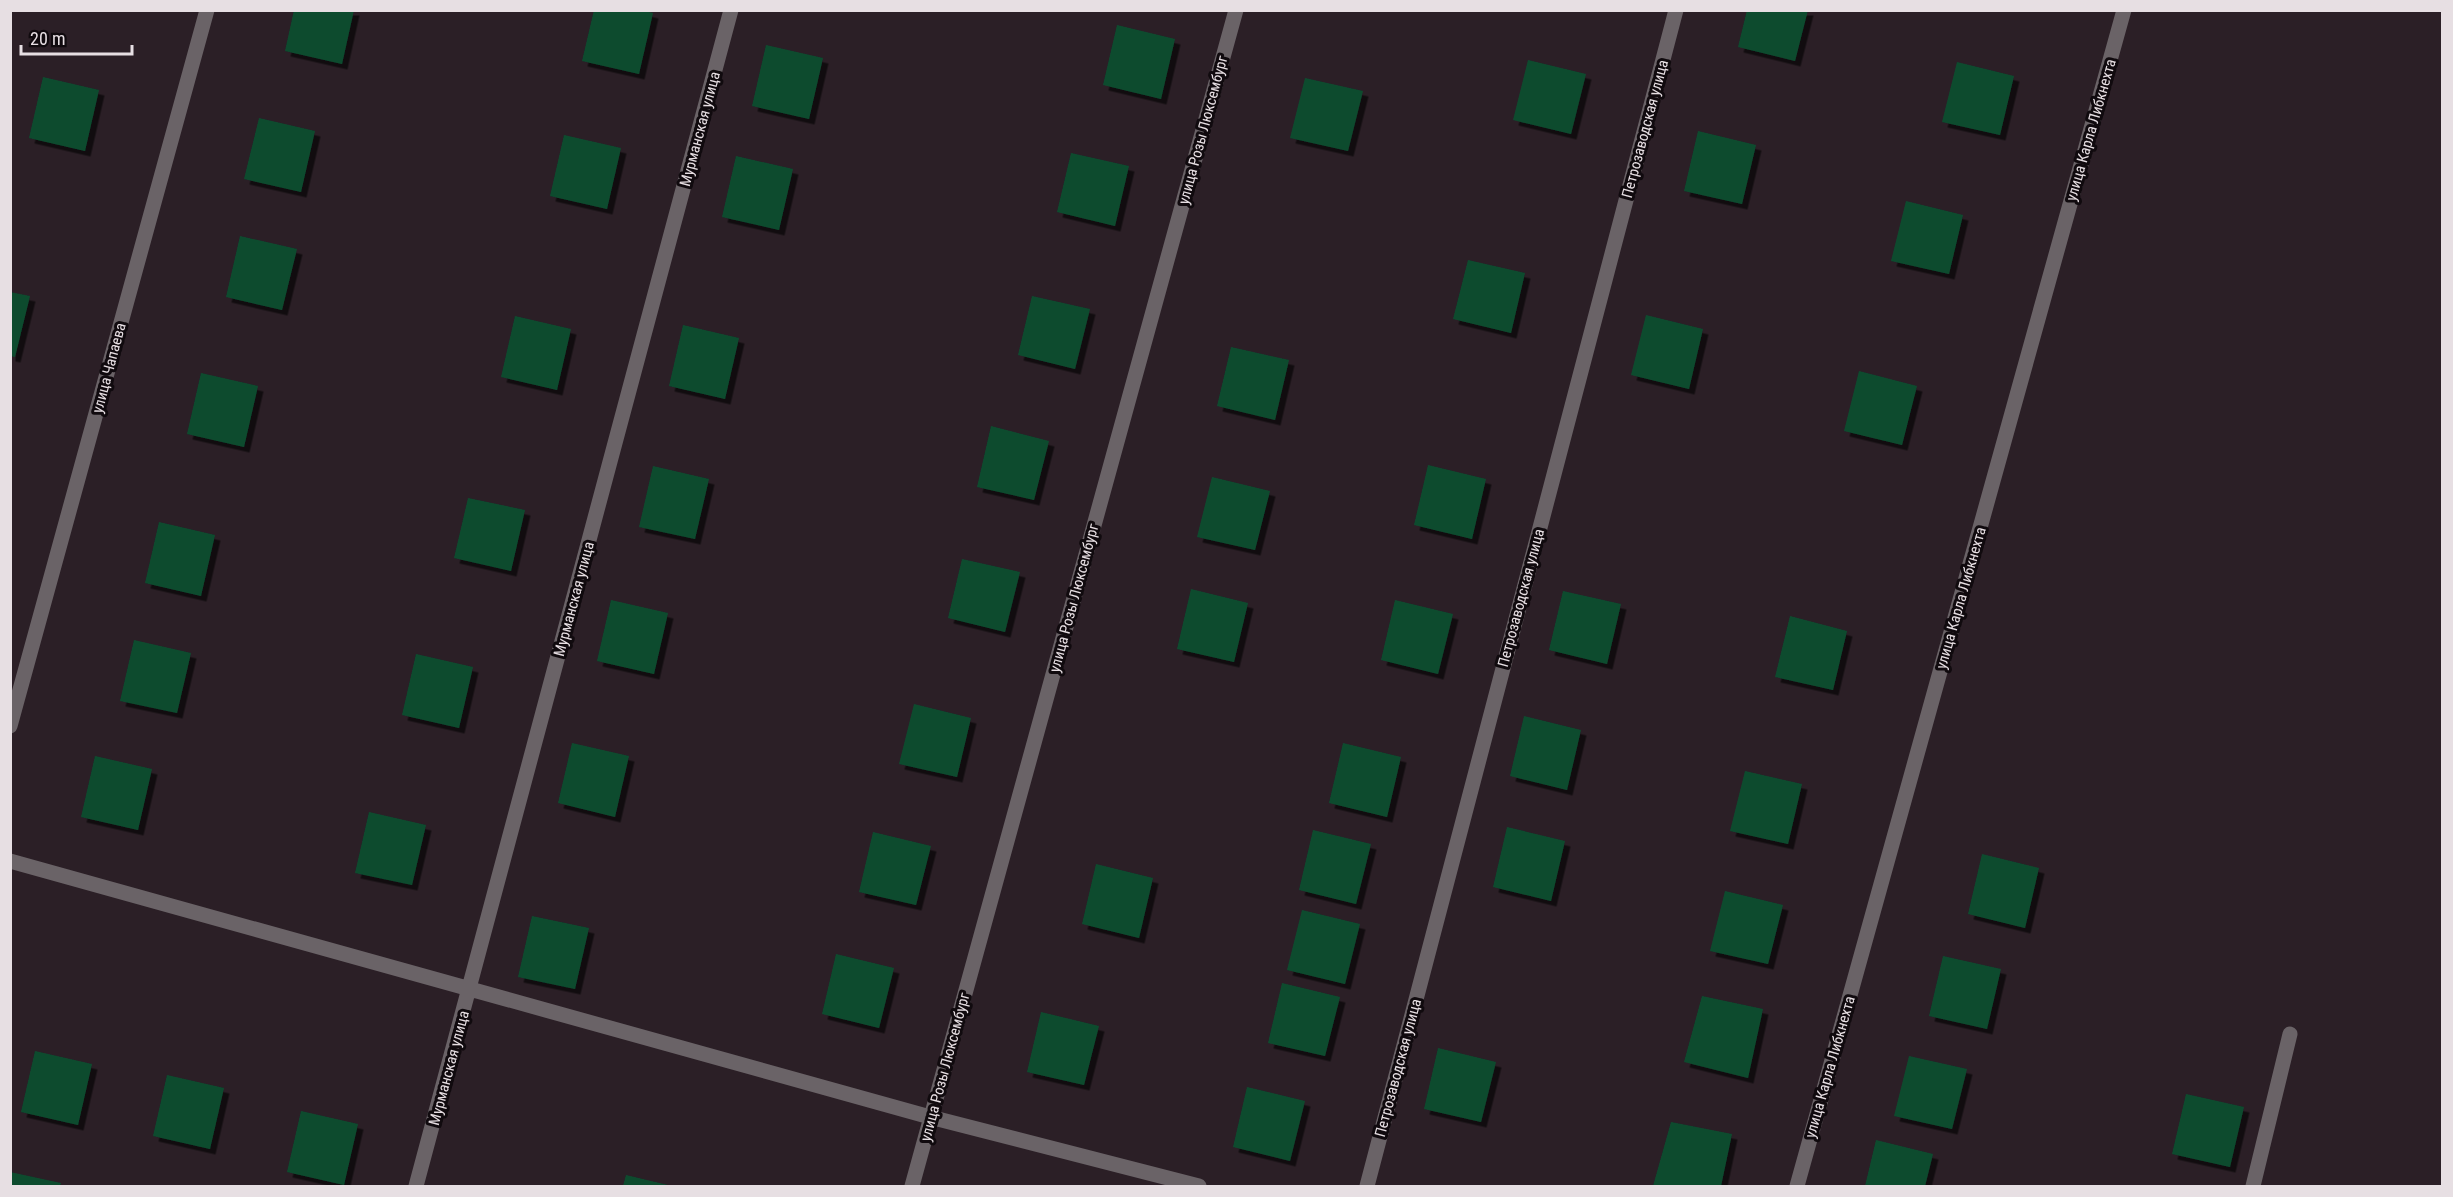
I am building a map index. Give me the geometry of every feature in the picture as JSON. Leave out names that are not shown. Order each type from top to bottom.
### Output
[{"type":"street","name":"улица Чапаева","points":[[10,726],[207,10]]},
{"type":"street","name":"Мурманская улица","points":[[416,1186],[731,10]]},
{"type":"street","name":"улица Розы Люксембург","points":[[912,1186],[1236,10]]},
{"type":"street","name":"Петрозаводская улица","points":[[1367,1186],[1676,10]]},
{"type":"street","name":"улица Карла Либкнехта","points":[[1797,1186],[2124,10]]},
{"type":"street","points":[[10,861],[930,1117],[1199,1186]]},
{"type":"street","points":[[2253,1186],[2290,1034]]},
{"type":"building","points":[[294,10],[354,10],[342,64],[285,51]]},
{"type":"building","points":[[594,10],[641,10],[653,13],[639,74],[582,61]]},
{"type":"building","points":[[1747,10],[1808,10],[1795,61],[1738,47]]},
{"type":"building","points":[[1117,25],[1175,39],[1161,99],[1103,85]]},
{"type":"building","points":[[766,45],[823,58],[809,119],[752,106]]},
{"type":"building","points":[[1528,60],[1586,74],[1571,134],[1513,120]]},
{"type":"building","points":[[1957,62],[2014,76],[2000,135],[1942,122]]},
{"type":"building","points":[[43,77],[99,90],[85,151],[29,138]]},
{"type":"building","points":[[1305,78],[1363,91],[1348,151],[1290,138]]},
{"type":"building","points":[[259,118],[315,131],[301,192],[244,179]]},
{"type":"building","points":[[1698,131],[1756,145],[1742,204],[1684,191]]},
{"type":"building","points":[[564,135],[621,148],[607,209],[550,196]]},
{"type":"building","points":[[1071,153],[1129,166],[1115,226],[1057,212]]},
{"type":"building","points":[[736,156],[793,169],[779,230],[722,217]]},
{"type":"building","points":[[1906,201],[1963,215],[1949,274],[1891,261]]},
{"type":"building","points":[[240,236],[297,249],[282,310],[226,297]]},
{"type":"building","points":[[1468,260],[1525,273],[1511,333],[1453,319]]},
{"type":"building","points":[[10,292],[30,296],[15,357],[10,356]]},
{"type":"building","points":[[1032,296],[1090,309],[1075,369],[1018,355]]},
{"type":"building","points":[[1646,315],[1703,329],[1689,389],[1631,375]]},
{"type":"building","points":[[515,316],[571,329],[557,390],[501,377]]},
{"type":"building","points":[[683,325],[739,338],[725,399],[669,386]]},
{"type":"building","points":[[1231,347],[1289,360],[1275,420],[1217,406]]},
{"type":"building","points":[[1859,371],[1917,386],[1902,445],[1844,431]]},
{"type":"building","points":[[201,373],[258,386],[244,447],[187,434]]},
{"type":"building","points":[[991,426],[1049,441],[1034,500],[977,487]]},
{"type":"building","points":[[1428,465],[1486,479],[1472,539],[1414,525]]},
{"type":"building","points":[[653,466],[709,479],[695,539],[639,527]]},
{"type":"building","points":[[1212,477],[1270,491],[1255,550],[1197,537]]},
{"type":"building","points":[[468,498],[525,510],[511,571],[454,558]]},
{"type":"building","points":[[159,522],[215,535],[201,596],[145,583]]},
{"type":"building","points":[[962,559],[1020,572],[1005,632],[948,618]]},
{"type":"building","points":[[1191,589],[1248,603],[1234,662],[1177,649]]},
{"type":"building","points":[[1563,591],[1621,604],[1607,664],[1549,650]]},
{"type":"building","points":[[611,600],[668,613],[654,674],[597,661]]},
{"type":"building","points":[[1395,600],[1453,614],[1438,674],[1381,660]]},
{"type":"building","points":[[1790,616],[1847,631],[1833,690],[1775,677]]},
{"type":"building","points":[[134,640],[191,653],[177,713],[120,701]]},
{"type":"building","points":[[416,654],[473,667],[459,728],[402,715]]},
{"type":"building","points":[[914,704],[971,718],[957,777],[899,764]]},
{"type":"building","points":[[1524,716],[1581,730],[1567,790],[1510,776]]},
{"type":"building","points":[[572,743],[629,756],[615,817],[558,803]]},
{"type":"building","points":[[1343,743],[1401,757],[1387,817],[1329,803]]},
{"type":"building","points":[[95,756],[152,769],[138,830],[81,817]]},
{"type":"building","points":[[1745,771],[1802,784],[1788,844],[1730,831]]},
{"type":"building","points":[[369,812],[426,825],[412,885],[355,873]]},
{"type":"building","points":[[1507,827],[1565,841],[1551,901],[1493,887]]},
{"type":"building","points":[[1313,830],[1371,844],[1356,904],[1299,890]]},
{"type":"building","points":[[873,832],[931,846],[916,905],[859,892]]},
{"type":"building","points":[[1982,854],[2039,868],[2025,928],[1968,914]]},
{"type":"building","points":[[1096,864],[1153,878],[1139,938],[1082,924]]},
{"type":"building","points":[[1725,891],[1783,905],[1768,964],[1710,951]]},
{"type":"building","points":[[1302,910],[1360,924],[1345,984],[1287,970]]},
{"type":"building","points":[[532,916],[589,928],[575,989],[518,977]]},
{"type":"building","points":[[836,954],[894,968],[879,1028],[822,1014]]},
{"type":"building","points":[[1943,956],[2001,969],[1987,1029],[1929,1016]]},
{"type":"building","points":[[1282,983],[1340,997],[1325,1056],[1268,1043]]},
{"type":"building","points":[[1702,996],[1763,1009],[1748,1078],[1684,1062]]},
{"type":"building","points":[[1041,1012],[1099,1026],[1084,1085],[1027,1072]]},
{"type":"building","points":[[1438,1048],[1496,1062],[1481,1122],[1424,1109]]},
{"type":"building","points":[[35,1051],[92,1064],[78,1125],[21,1112]]},
{"type":"building","points":[[1909,1056],[1967,1069],[1952,1129],[1894,1116]]},
{"type":"building","points":[[167,1075],[224,1088],[210,1149],[153,1136]]},
{"type":"building","points":[[1247,1087],[1305,1101],[1290,1161],[1233,1147]]},
{"type":"building","points":[[2186,1094],[2244,1107],[2230,1167],[2172,1154]]},
{"type":"building","points":[[301,1111],[358,1124],[344,1185],[287,1172]]},
{"type":"building","points":[[1671,1122],[1732,1134],[1721,1186],[1653,1186]]},
{"type":"building","points":[[1876,1140],[1933,1154],[1925,1186],[1865,1186]]},
{"type":"building","points":[[10,1172],[61,1183],[60,1186],[10,1186]]},
{"type":"building","points":[[626,1175],[672,1186],[623,1186]]}]
